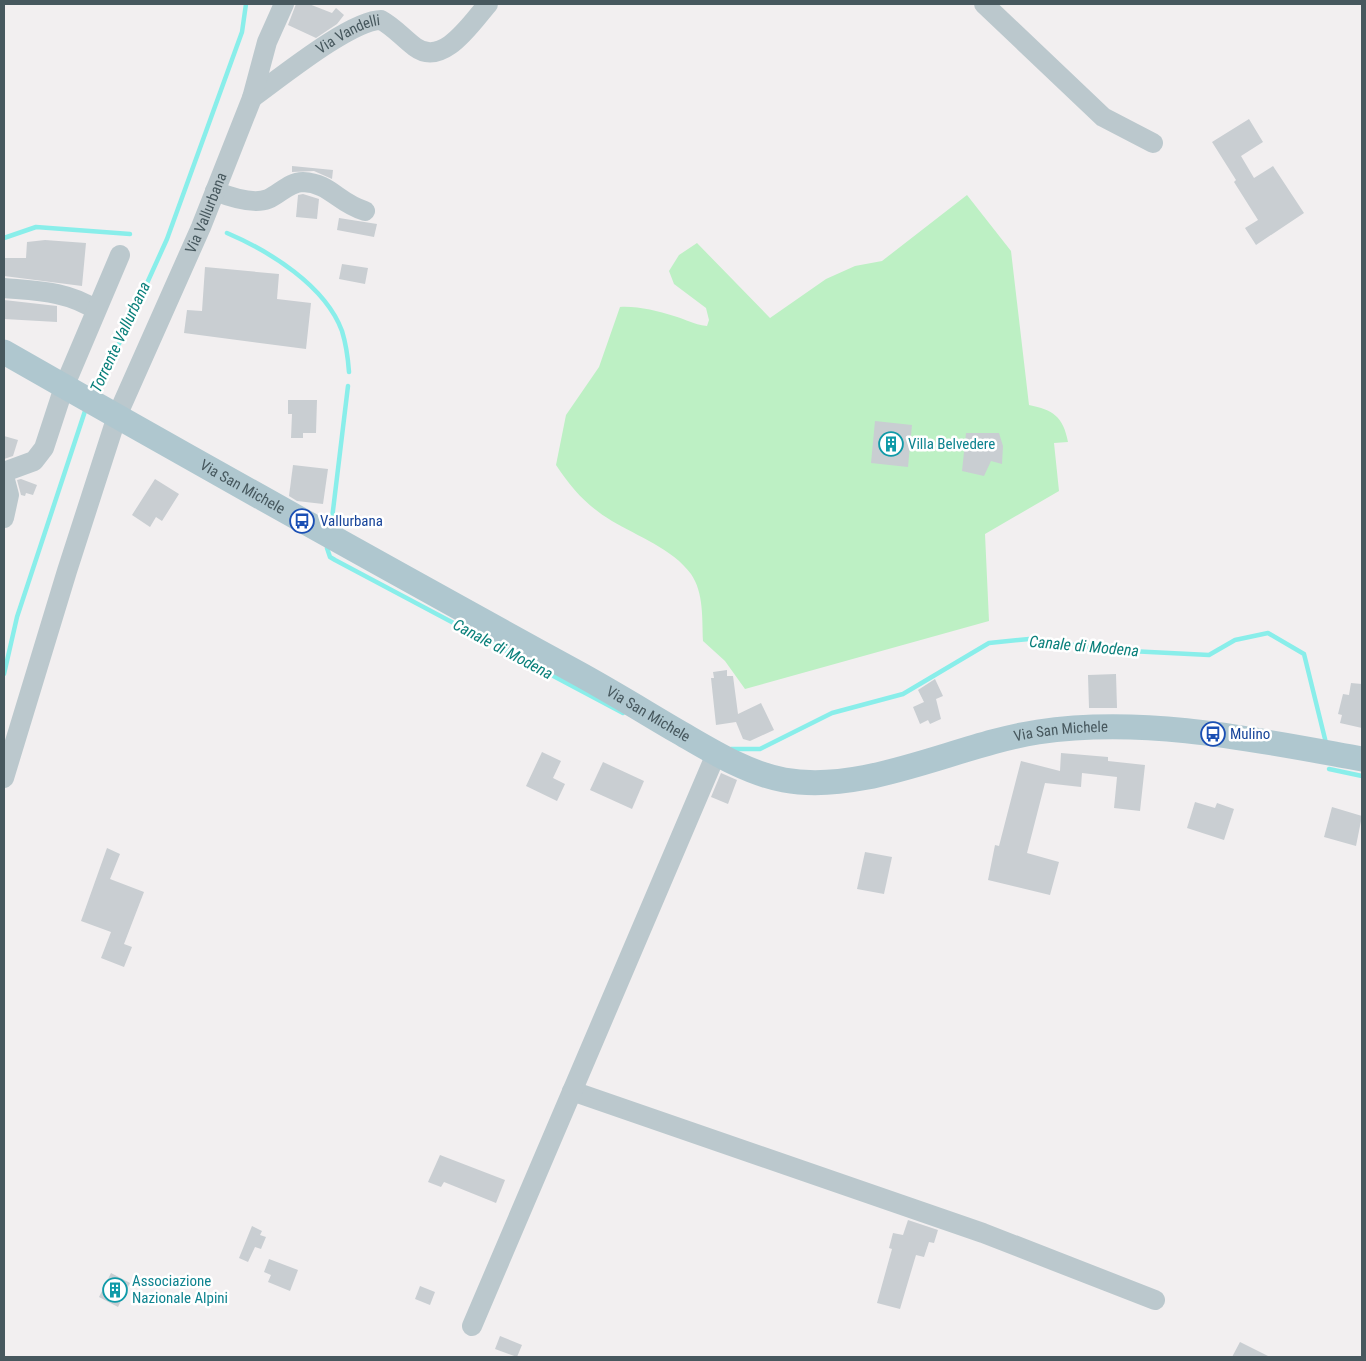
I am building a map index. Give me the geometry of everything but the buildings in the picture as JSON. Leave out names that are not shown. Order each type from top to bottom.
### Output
[{"type":"main road","name":"Via San Michele","points":[[4,352],[302,522],[603,687],[716,754],[766,776],[788,781],[845,780],[878,774],[990,741],[1041,731],[1098,728],[1151,728],[1213,734],[1362,759]]},
{"type":"street","name":"Via Vallurbana","points":[[4,778],[67,570],[111,413],[215,191],[252,98],[267,42],[284,4]]},
{"type":"street","name":"Via Vandelli","points":[[252,98],[363,22],[381,20],[416,48],[424,52],[434,53],[445,49],[457,39],[488,4]]},
{"type":"street","points":[[984,4],[1103,117],[1152,143]]},
{"type":"street","points":[[215,191],[231,197],[263,201],[294,183],[321,184],[344,203],[365,212]]},
{"type":"street","points":[[4,472],[22,466],[39,456],[70,390],[96,310],[120,255]]},
{"type":"street","points":[[4,288],[60,294],[81,300],[96,310]]},
{"type":"street","points":[[4,476],[8,495],[4,518]]},
{"type":"street","points":[[472,1326],[716,754]]},
{"type":"street","points":[[572,1091],[983,1233],[1155,1300]]},
{"type":"green space","points":[[967,195],[1011,251],[1029,405],[1045,409],[1056,416],[1063,426],[1068,442],[1054,443],[1059,491],[985,534],[989,621],[745,689],[725,661],[703,641],[700,598],[691,574],[675,557],[665,550],[612,521],[595,509],[574,489],[556,465],[566,415],[599,367],[620,307],[634,307],[654,311],[707,326],[709,320],[706,308],[674,284],[669,271],[679,255],[697,243],[770,318],[826,279],[855,266],[882,261]]},
{"type":"waterway","name":"Torrente Vallurbana","points":[[93,395],[124,334],[167,239],[242,32],[246,4]]},
{"type":"waterway","name":"Canale di Modena","points":[[4,238],[36,227],[130,234]]},
{"type":"waterway","name":"Canale di Modena","points":[[227,233],[260,249],[277,260],[294,272],[323,299],[334,314],[342,331],[347,351],[349,372]]},
{"type":"waterway","name":"Canale di Modena","points":[[331,527],[348,386]]},
{"type":"waterway","name":"Torrente Vallurbana","points":[[4,674],[17,617],[86,408]]},
{"type":"waterway","name":"Canale di Modena","points":[[327,548],[330,557],[335,560],[623,713]]},
{"type":"waterway","name":"Canale di Modena","points":[[731,749],[760,749],[832,713],[903,694],[989,643],[1029,639],[1110,650],[1209,655],[1235,640],[1268,633],[1304,654],[1326,743]]},
{"type":"waterway","name":"Canale di Modena","points":[[1329,769],[1362,776]]},
{"type":"place","name":"Villa Belvedere","points":[[891,444]]},
{"type":"place","name":"Vallurbana","points":[[302,521]]},
{"type":"place","name":"Mulino","points":[[1213,734]]},
{"type":"place","name":"Associazione Nazionale Alpini","points":[[115,1290]]}]
